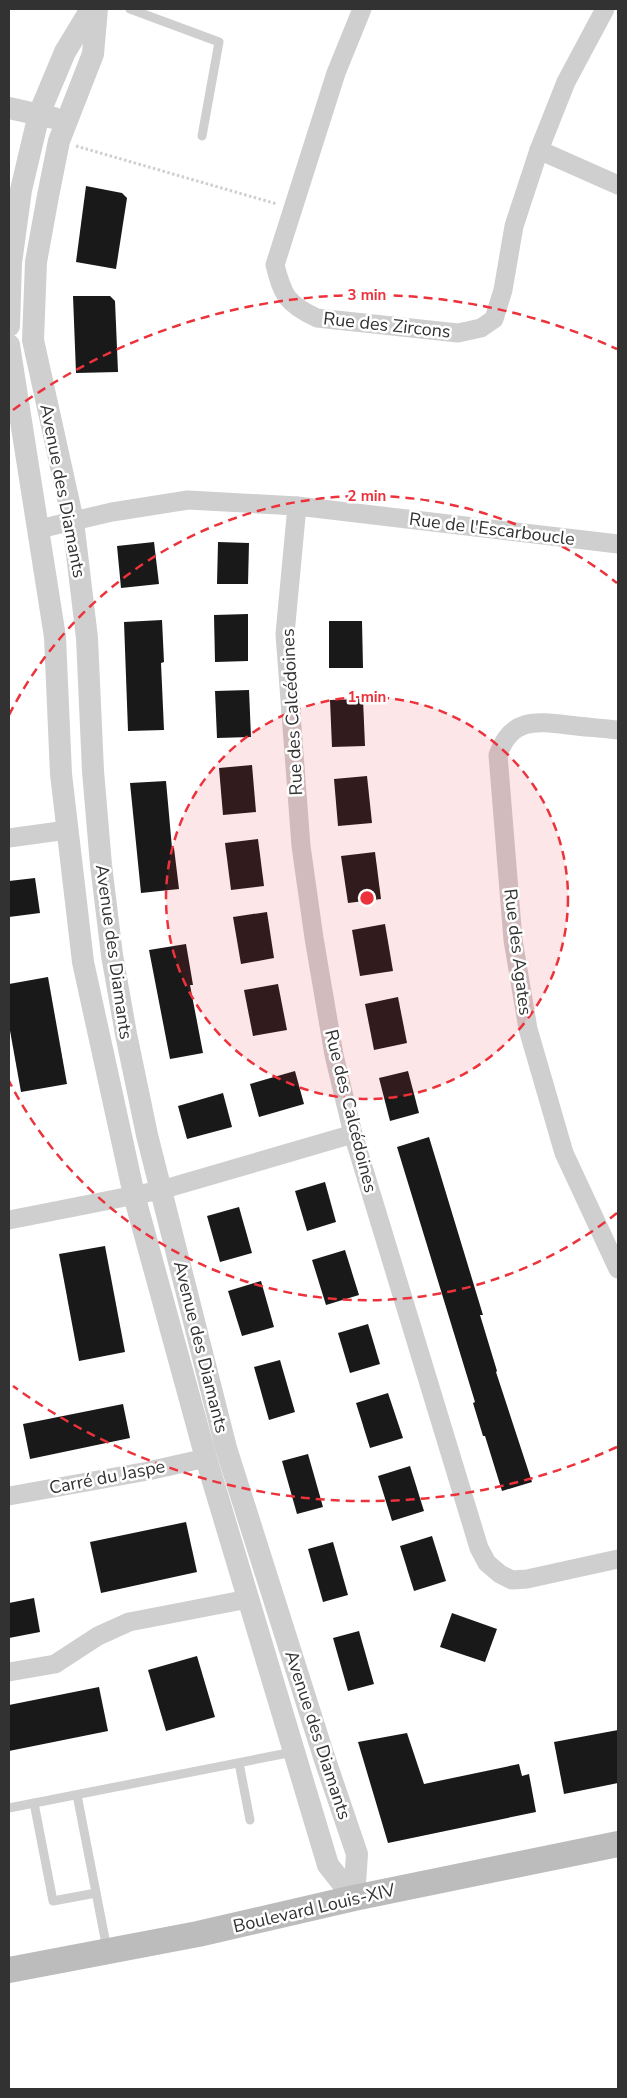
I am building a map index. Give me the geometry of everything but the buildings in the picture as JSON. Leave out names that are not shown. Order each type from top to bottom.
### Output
[{"type":"main road","name":"Boulevard Louis-XIV","points":[[9,1970],[198,1934],[354,1898],[618,1844]]},
{"type":"street","points":[[9,326],[11,263],[21,190],[40,114],[65,52],[91,9]]},
{"type":"street","name":"Avenue des Diamants","points":[[97,9],[93,54],[63,131],[36,262],[33,340],[73,521],[87,638],[93,771],[101,865],[112,955],[147,1135],[226,1448],[325,1760],[357,1854],[354,1898]]},
{"type":"street","name":"Rue des Zircons","points":[[362,9],[336,73],[291,208],[275,265],[281,288],[296,308],[316,318],[458,333],[481,328],[494,319],[503,290],[514,226],[539,150],[566,82],[605,9]]},
{"type":"street","points":[[9,108],[40,114],[63,131]]},
{"type":"street","points":[[539,150],[618,186]]},
{"type":"street","name":"Avenue des Diamants","points":[[9,345],[55,637],[60,774],[83,962],[134,1195],[206,1458],[328,1865],[354,1898]]},
{"type":"street","name":"Rue de l'Escarboucle","points":[[39,529],[112,512],[188,500],[296,506],[618,544]]},
{"type":"street","name":"Rue des Calcédoines","points":[[296,506],[285,634],[301,846],[314,938],[334,1055],[353,1134],[479,1548],[487,1563],[500,1574],[512,1580],[527,1579],[618,1559]]},
{"type":"street","name":"Rue des Agates","points":[[618,730],[534,721],[509,734],[502,744],[498,755],[513,940],[528,1029],[564,1153],[618,1269]]},
{"type":"street","points":[[9,838],[67,830]]},
{"type":"street","points":[[9,1220],[161,1190],[353,1134]]},
{"type":"street","name":"Carré du Jaspe","points":[[9,1496],[148,1471],[206,1458]]},
{"type":"street","points":[[9,1672],[55,1664],[98,1636],[129,1622],[248,1599]]},
{"type":"lane","points":[[130,9],[219,42],[202,136]]},
{"type":"lane","points":[[9,1808],[294,1752]]},
{"type":"lane","points":[[239,1763],[250,1820]]},
{"type":"lane","points":[[78,1795],[107,1952]]},
{"type":"lane","points":[[34,1804],[53,1902],[96,1893]]},
{"type":"path","points":[[63,131],[291,208]]}]
